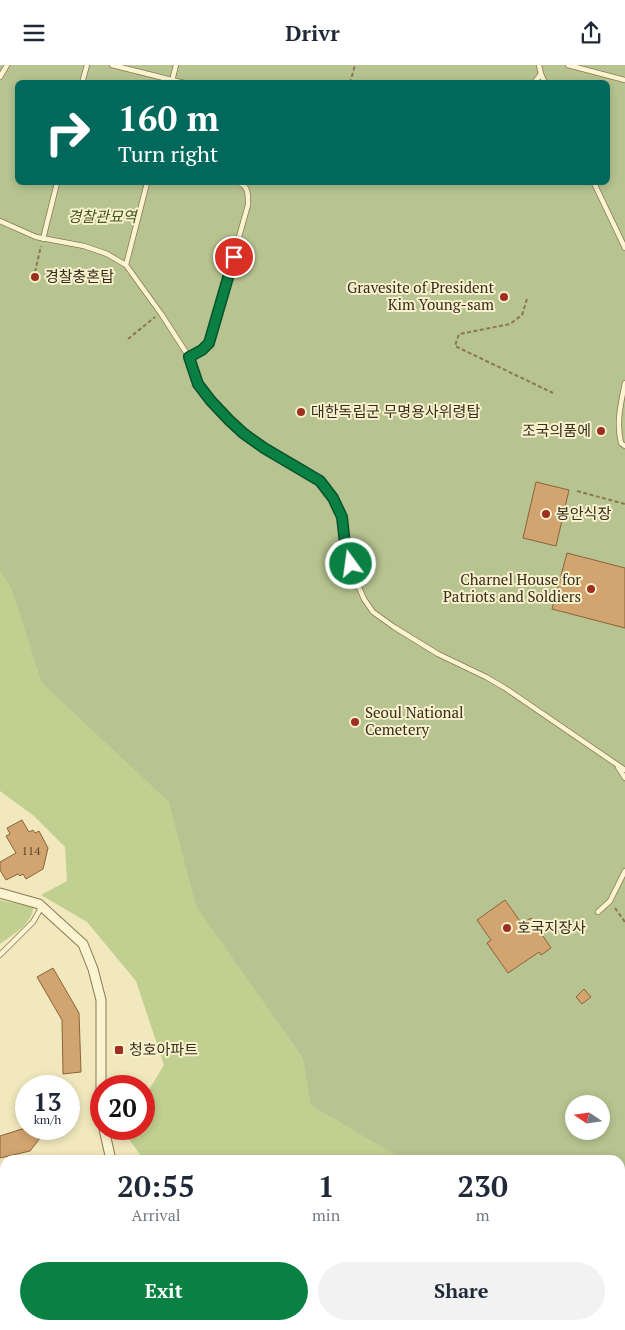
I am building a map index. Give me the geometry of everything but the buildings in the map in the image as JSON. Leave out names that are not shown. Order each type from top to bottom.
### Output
[{"type":"street","points":[[0,893],[40,905],[83,944],[93,969],[101,1000],[101,1075]]},
{"type":"street","points":[[106,1140],[110,1155]]},
{"type":"lane","points":[[0,77],[7,65]]},
{"type":"lane","points":[[83,80],[87,65]]},
{"type":"lane","points":[[112,65],[168,80]]},
{"type":"lane","points":[[172,80],[176,65]]},
{"type":"lane","points":[[539,65],[544,80]]},
{"type":"lane","points":[[568,65],[625,80]]},
{"type":"lane","points":[[536,80],[541,74]]},
{"type":"lane","points":[[43,239],[56,185]]},
{"type":"lane","points":[[126,265],[146,185]]},
{"type":"lane","points":[[189,357],[202,350],[209,343],[248,205],[248,195],[244,185]]},
{"type":"lane","points":[[595,185],[625,248]]},
{"type":"lane","points":[[0,221],[43,239],[84,246],[107,254],[126,265],[189,357],[198,384],[211,401],[243,433],[264,448],[320,481],[333,498],[342,517],[345,544],[357,583],[364,599],[373,612],[438,654],[505,688],[625,770]]},
{"type":"lane","points":[[625,383],[618,429],[621,443],[625,445]]},
{"type":"lane","points":[[617,766],[625,778]]},
{"type":"lane","points":[[598,912],[610,901],[625,871]]},
{"type":"lane","points":[[0,955],[33,922],[40,905]]},
{"type":"path","points":[[351,80],[355,65]]},
{"type":"path","points":[[35,272],[43,239]]},
{"type":"path","points":[[527,299],[522,315],[510,324],[459,334],[455,346],[553,393]]},
{"type":"path","points":[[128,339],[160,313]]},
{"type":"path","points":[[577,491],[625,504]]},
{"type":"path","points":[[610,901],[625,922]]},
{"type":"green space","name":"Seoul National Cemetery","points":[[0,65],[625,65],[625,1155],[396,1155],[311,1105],[303,1058],[196,906],[169,802],[42,683],[11,587],[0,571]]},
{"type":"green space","points":[[0,299],[625,787],[625,1155],[140,1155],[130,1140],[155,1140],[155,1080],[164,1065],[136,981],[87,922],[41,895],[67,881],[65,847],[34,816],[0,791]]},
{"type":"green space","points":[[0,900],[33,907],[30,919],[26,924],[0,944]]},
{"type":"place","name":"경찰충혼탑","points":[[35,277]]},
{"type":"place","name":"Gravesite of President Kim Young-sam","points":[[504,297]]},
{"type":"place","name":"대한독립군 무명용사위령탑","points":[[301,412]]},
{"type":"place","name":"조국의품에","points":[[601,431]]},
{"type":"place","name":"봉안식장","points":[[546,514]]},
{"type":"place","name":"Charnel House for Patriots and Soldiers","points":[[591,589]]},
{"type":"place","name":"Seoul National Cemetery","points":[[355,722]]},
{"type":"place","name":"호국지장사","points":[[507,928]]},
{"type":"place","name":"청호아파트","points":[[119,1050]]},
{"type":"route","points":[[234,257],[209,343],[202,350],[189,357],[198,384],[211,401],[243,433],[282,460],[320,481],[333,498],[342,517],[345,544],[351,564]]},
{"type":"park label","name":"경찰관묘역","points":[[102,217]]}]
